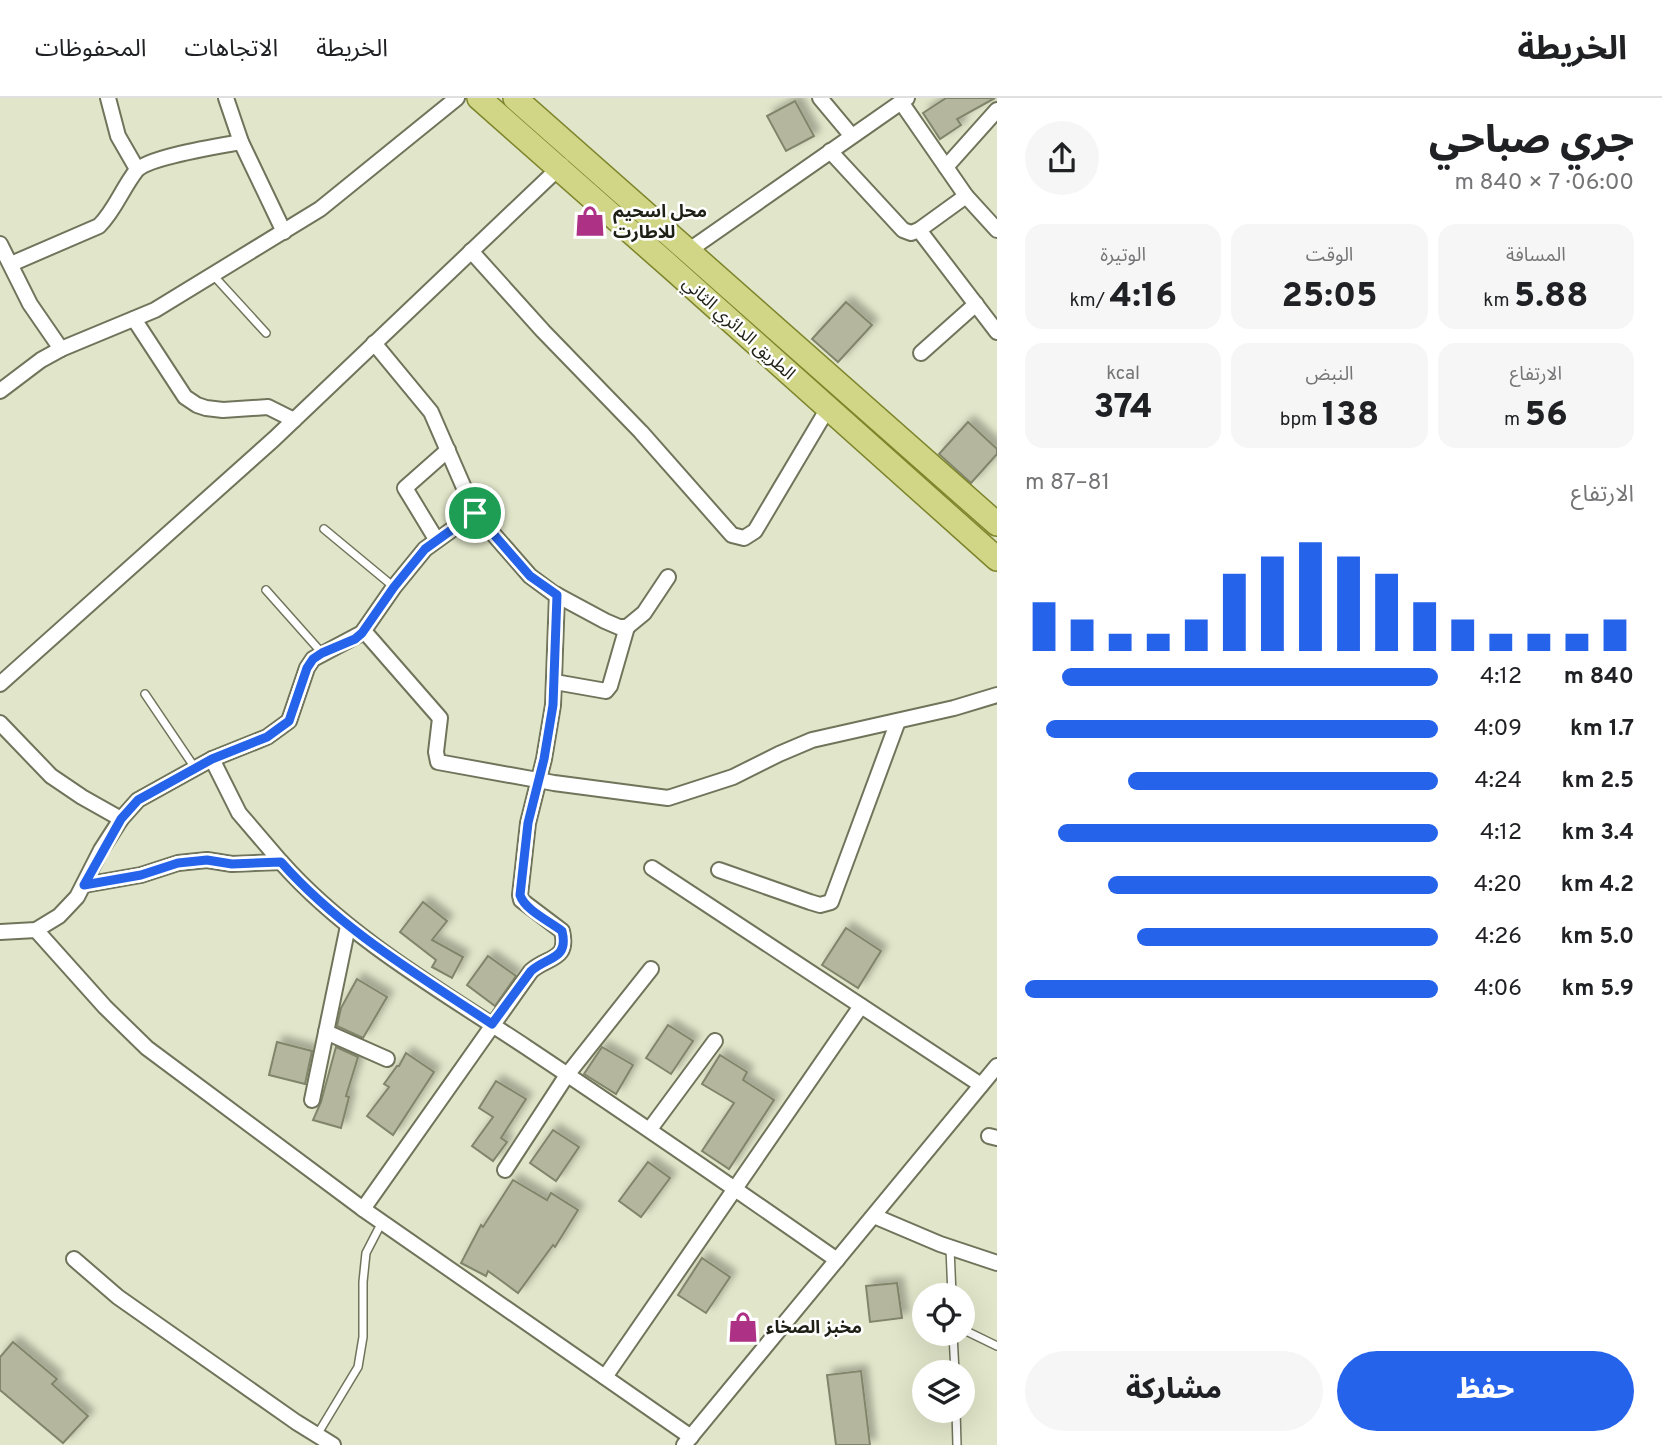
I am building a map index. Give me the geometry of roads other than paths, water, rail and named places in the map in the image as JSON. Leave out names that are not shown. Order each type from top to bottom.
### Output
[{"type":"main road","name":"الطريق الدائري الثاني","points":[[479,98],[997,559]]},
{"type":"main road","name":"الطريق الدائري الثاني","points":[[515,98],[997,524]]},
{"type":"street","points":[[108,98],[118,136],[138,169]]},
{"type":"street","points":[[226,98],[241,142],[284,232]]},
{"type":"street","points":[[0,391],[41,360],[155,310],[284,232],[341,193],[457,98]]},
{"type":"street","points":[[820,98],[851,135]]},
{"type":"street","points":[[688,251],[904,100],[966,196],[997,230]]},
{"type":"street","points":[[946,166],[997,110]]},
{"type":"street","points":[[11,264],[99,226],[138,169],[152,161],[241,142]]},
{"type":"street","points":[[0,684],[294,420],[575,151]]},
{"type":"street","points":[[830,151],[904,230],[911,233],[966,196]]},
{"type":"street","points":[[919,230],[997,332]]},
{"type":"street","points":[[0,244],[30,304],[61,349]]},
{"type":"street","points":[[471,251],[543,331],[641,432],[732,535],[744,538],[755,531],[828,408]]},
{"type":"street","points":[[921,353],[976,304]]},
{"type":"street","points":[[134,319],[185,397],[197,405],[223,410],[268,407],[294,420]]},
{"type":"street","points":[[374,343],[431,412],[475,513],[530,576],[557,595],[605,621],[619,627],[627,627]]},
{"type":"street","points":[[436,539],[405,488],[448,450]]},
{"type":"street","points":[[0,932],[36,930],[59,916],[77,897],[121,819],[138,800],[212,759],[267,737],[289,721],[307,668],[322,653],[355,639],[364,631],[394,587],[425,549],[475,513]]},
{"type":"street","points":[[555,682],[606,691],[610,686],[627,627],[644,613],[668,577]]},
{"type":"street","points":[[363,1209],[531,971],[537,965],[554,959],[562,951],[565,940],[562,931],[521,900],[520,895],[528,823],[553,705],[557,595]]},
{"type":"street","points":[[364,631],[440,718],[436,752],[438,762],[539,781],[668,798],[733,777],[812,740],[954,708],[997,695]]},
{"type":"street","points":[[719,870],[820,905],[831,902],[898,721]]},
{"type":"street","points":[[0,723],[51,776],[121,819]]},
{"type":"street","points":[[212,759],[239,813],[300,884],[348,926],[650,1129],[837,1260]]},
{"type":"street","points":[[84,885],[141,875],[178,863],[207,860],[232,864],[281,862]]},
{"type":"street","points":[[652,868],[981,1085]]},
{"type":"street","points":[[312,1100],[348,926]]},
{"type":"street","points":[[36,930],[105,1007],[147,1048],[363,1209],[605,1377],[687,1441],[997,1066]]},
{"type":"street","points":[[505,1170],[567,1075],[651,969]]},
{"type":"street","points":[[605,1377],[861,1006]]},
{"type":"street","points":[[326,1032],[387,1059]]},
{"type":"street","points":[[650,1129],[715,1041]]},
{"type":"street","points":[[874,1216],[997,1264]]},
{"type":"street","points":[[74,1259],[118,1297],[332,1445]]},
{"type":"lane","points":[[213,275],[266,333]]},
{"type":"lane","points":[[324,529],[394,587]]},
{"type":"lane","points":[[266,590],[322,653]]},
{"type":"lane","points":[[145,694],[195,768]]},
{"type":"lane","points":[[317,1436],[358,1367],[363,1337],[366,1253],[382,1222]]},
{"type":"lane","points":[[950,1247],[952,1283]]},
{"type":"lane","points":[[975,1335],[997,1346]]},
{"type":"lane","points":[[957,1423],[957,1445]]},
{"type":"place","name":"محل اسحيم للاطارت","points":[[590,221]]},
{"type":"place","name":"مخبز الصخاء","points":[[743,1327]]}]
